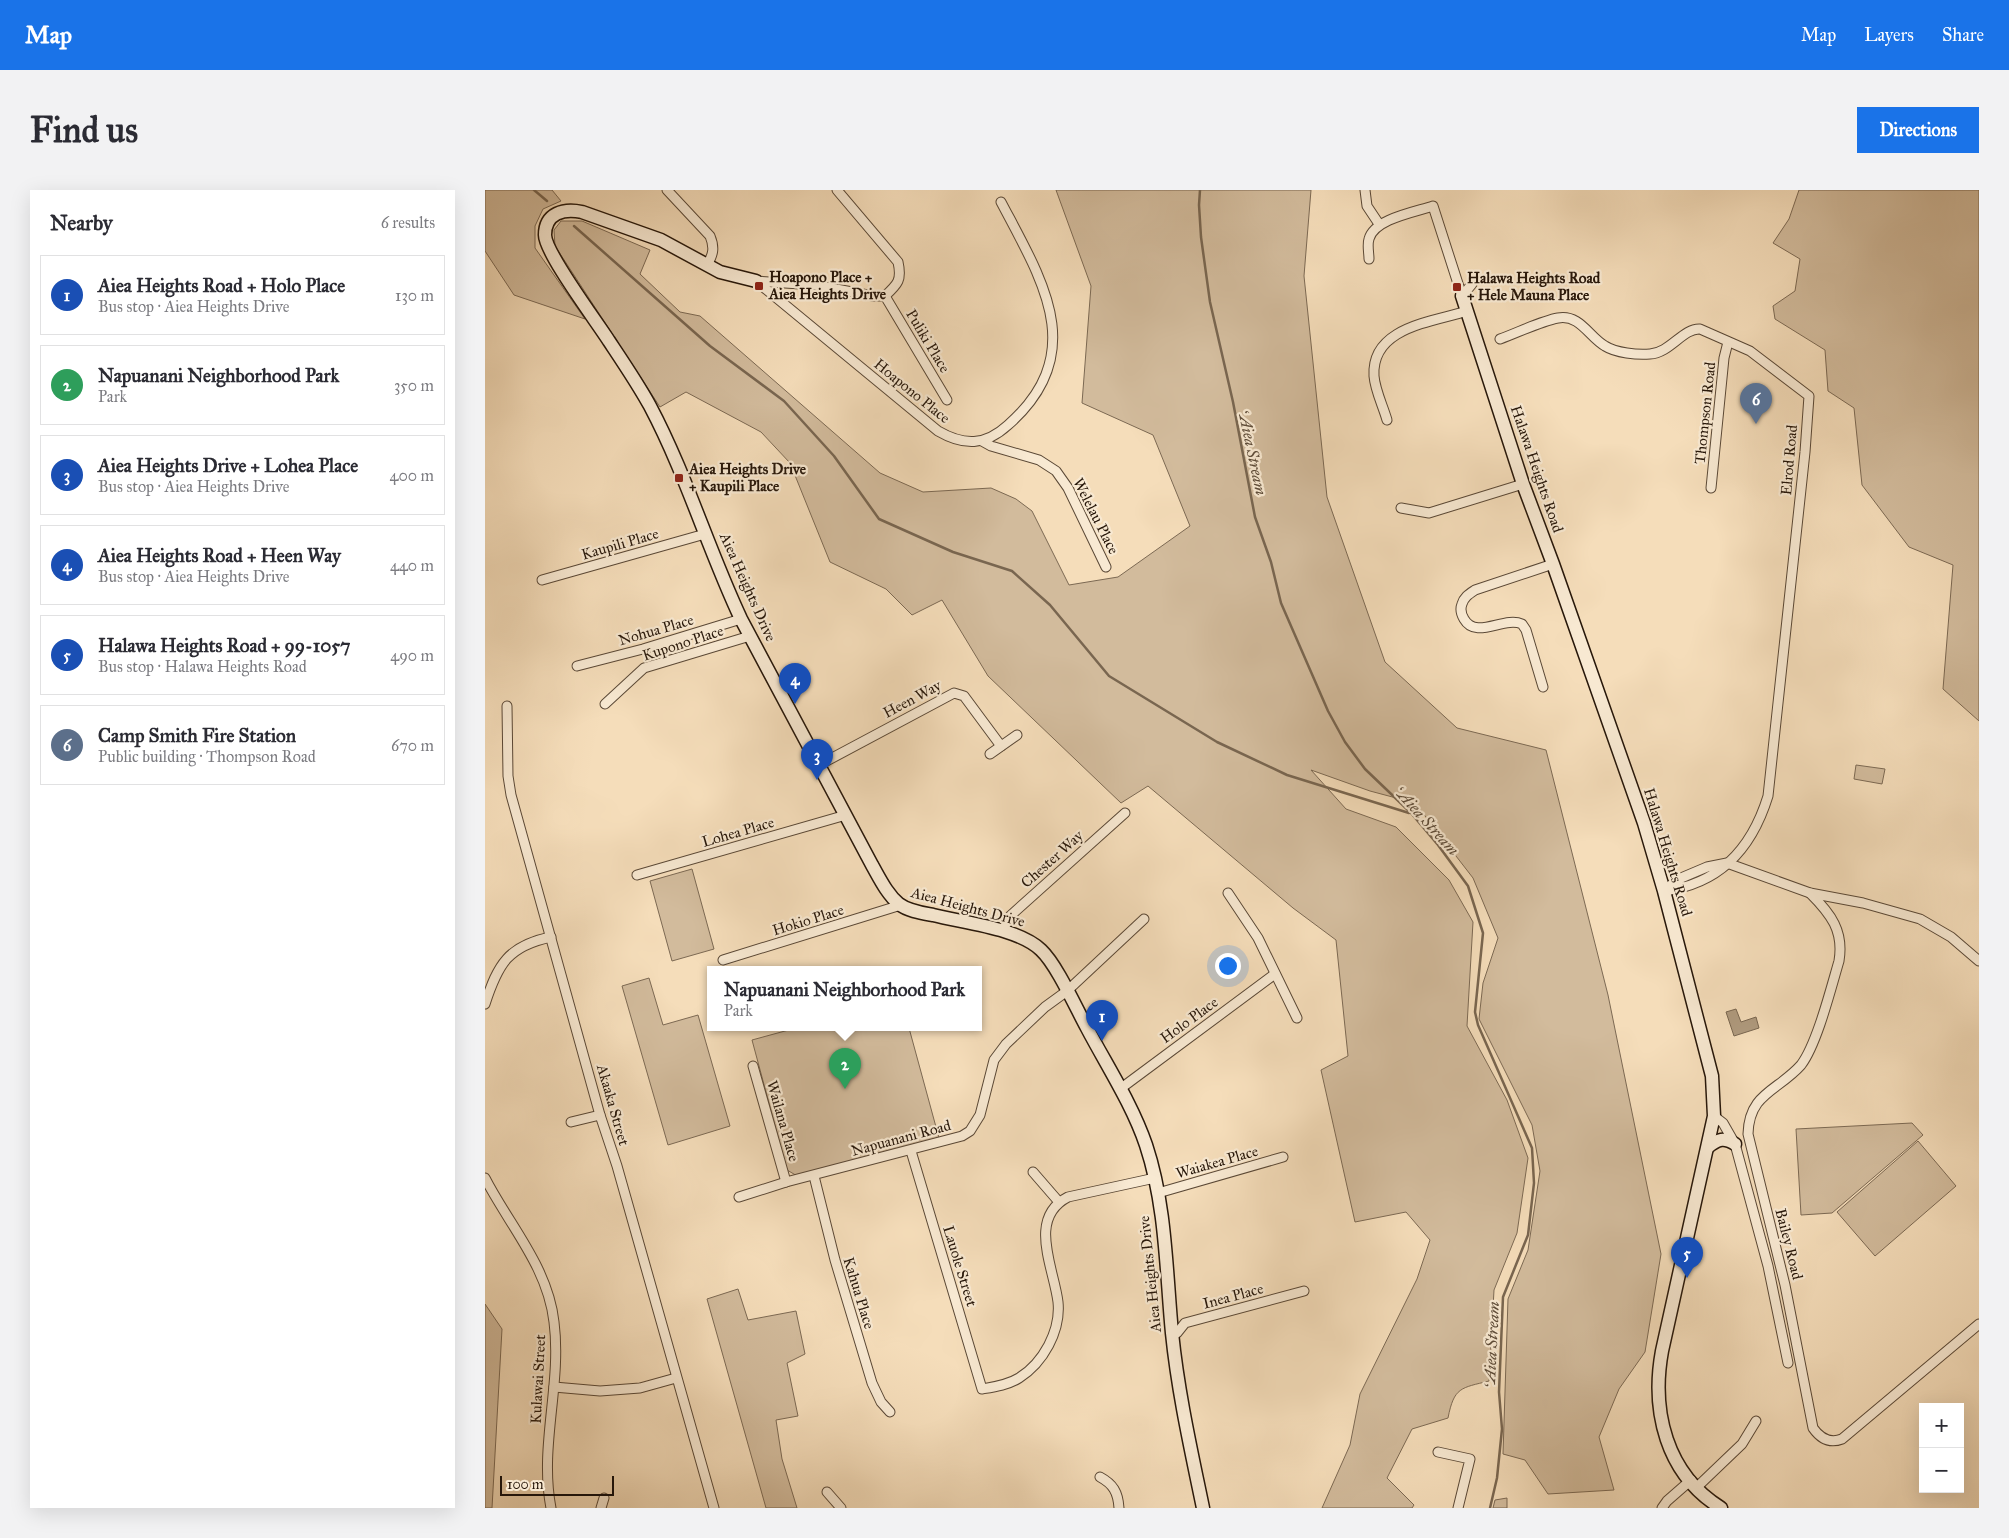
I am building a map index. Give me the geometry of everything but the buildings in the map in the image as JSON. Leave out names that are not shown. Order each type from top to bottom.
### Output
[{"type":"street","points":[[667,190],[710,236],[714,246],[712,257],[707,265]]},
{"type":"street","points":[[837,190],[898,262],[900,272],[898,284],[885,296]]},
{"type":"street","points":[[1365,190],[1367,206],[1379,224],[1372,231],[1368,241],[1369,259]]},
{"type":"street","points":[[982,441],[1002,430],[1024,411],[1038,390],[1048,369],[1052,349],[1053,329],[1046,293],[1031,259],[1001,202]]},
{"type":"street","name":"Halawa Heights Road","points":[[1379,224],[1433,206],[1523,484],[1644,823],[1664,890],[1712,1076],[1714,1116],[1662,1351],[1657,1389],[1658,1407],[1665,1437],[1680,1467],[1693,1484],[1721,1508]]},
{"type":"street","name":"Aiea Heights Drive","points":[[885,296],[873,296],[815,284],[756,281],[720,272],[661,240],[570,209],[557,213],[551,217],[546,225],[545,236],[550,252],[650,406],[741,619],[890,895],[901,905],[919,912],[1003,930],[1029,940],[1042,951],[1067,991],[1120,1089],[1140,1130],[1158,1193],[1166,1250],[1172,1334],[1181,1400],[1203,1508]]},
{"type":"street","name":"Hoapono Place","points":[[756,281],[938,431],[950,438],[969,442],[982,441]]},
{"type":"street","points":[[1462,296],[1472,284]]},
{"type":"street","name":"Puliki Place","points":[[885,296],[947,400]]},
{"type":"street","points":[[1387,420],[1374,377],[1374,362],[1386,341],[1398,332],[1467,311]]},
{"type":"street","name":"Elrod Road","points":[[1500,339],[1559,318],[1575,320],[1605,346],[1625,352],[1643,354],[1658,353],[1695,328],[1749,351],[1809,396],[1805,452],[1768,796],[1761,818],[1753,833],[1740,852],[1727,863]]},
{"type":"street","name":"Thompson Road","points":[[1711,488],[1724,358],[1728,342]]},
{"type":"street","name":"Welelau Place","points":[[982,441],[991,446],[1039,460],[1056,471],[1068,488],[1106,567]]},
{"type":"street","points":[[1401,508],[1408,511],[1429,512],[1523,484]]},
{"type":"street","name":"Kaupili Place","points":[[542,580],[705,534]]},
{"type":"street","points":[[1543,687],[1526,630],[1522,624],[1509,621],[1474,628],[1466,623],[1461,614],[1462,604],[1466,596],[1475,590],[1553,564]]},
{"type":"street","name":"Nohua Place","points":[[577,666],[643,649],[741,619]]},
{"type":"street","name":"Kupono Place","points":[[605,704],[644,668],[750,636]]},
{"type":"street","name":"Heen Way","points":[[819,765],[954,693],[964,696],[1001,746]]},
{"type":"street","name":"Akaaka Street","points":[[507,706],[508,776],[511,795],[600,1115],[617,1166],[714,1508]]},
{"type":"street","points":[[990,754],[1017,735]]},
{"type":"street","name":"Chester Way","points":[[1003,930],[1009,916],[1125,813]]},
{"type":"street","name":"Lohea Place","points":[[637,875],[846,815]]},
{"type":"street","points":[[1664,890],[1681,878],[1707,867],[1727,863]]},
{"type":"street","name":"Bailey Road","points":[[1727,863],[1810,894],[1863,903],[1920,919],[1951,937],[1979,961]]},
{"type":"street","points":[[1228,893],[1258,938],[1297,1018]]},
{"type":"street","name":"Bailey Road","points":[[1810,894],[1822,906],[1840,936],[1839,961],[1811,1049],[1800,1065],[1761,1098],[1753,1108],[1748,1120],[1748,1134],[1785,1285],[1811,1422],[1816,1432],[1830,1441],[1842,1439],[1979,1324]]},
{"type":"street","name":"Hokio Place","points":[[723,960],[901,905]]},
{"type":"street","name":"Napuanani Road","points":[[739,1198],[786,1182],[911,1151],[962,1136],[970,1131],[981,1115],[995,1060],[1006,1044],[1045,1007],[1067,991],[1144,919]]},
{"type":"street","points":[[485,1004],[495,974],[507,957],[525,944],[551,936]]},
{"type":"street","name":"Holo Place","points":[[1120,1089],[1275,974]]},
{"type":"street","name":"Wailana Place","points":[[753,1066],[786,1182]]},
{"type":"street","points":[[571,1122],[600,1115]]},
{"type":"street","points":[[1714,1116],[1723,1123],[1735,1144],[1768,1266],[1788,1363]]},
{"type":"street","points":[[1708,1148],[1716,1141],[1723,1139],[1735,1144]]},
{"type":"street","name":"Lauole Street","points":[[911,1151],[982,1389],[999,1386],[1018,1378],[1035,1365],[1049,1344],[1056,1324],[1058,1304],[1045,1226],[1049,1213],[1059,1202]]},
{"type":"street","name":"Waiakea Place","points":[[1158,1193],[1283,1157]]},
{"type":"street","points":[[1033,1172],[1059,1202],[1068,1197],[1155,1178]]},
{"type":"street","name":"Kahua Place","points":[[814,1176],[835,1260],[872,1384],[881,1402],[890,1412]]},
{"type":"street","name":"Kulawai Street","points":[[485,1178],[495,1198],[530,1252],[547,1292],[554,1320],[556,1347],[554,1388],[546,1468],[551,1508]]},
{"type":"street","name":"Inea Place","points":[[1172,1334],[1177,1333],[1185,1323],[1304,1291]]},
{"type":"street","points":[[554,1388],[600,1391],[640,1388],[677,1378]]},
{"type":"street","points":[[1661,1508],[1667,1501],[1693,1484],[1742,1444],[1756,1421]]},
{"type":"street","points":[[1438,1452],[1470,1459],[1458,1508]]},
{"type":"street","points":[[1100,1477],[1114,1487],[1117,1493],[1119,1508]]},
{"type":"street","points":[[827,1492],[841,1508]]},
{"type":"street","points":[[601,1508],[604,1498]]},
{"type":"shaded area","points":[[485,190],[552,190],[561,201],[543,209],[535,226],[535,248],[585,319],[514,295],[485,251]]},
{"type":"shaded area","points":[[1056,190],[1311,190],[1304,276],[1327,497],[1385,662],[1457,728],[1546,750],[1608,995],[1661,1254],[1645,1352],[1619,1389],[1599,1437],[1614,1490],[1548,1494],[1525,1460],[1503,1454],[1508,1299],[1528,1250],[1540,1171],[1532,1125],[1479,1019],[1483,983],[1498,938],[1473,878],[1415,803],[1370,791],[1311,770],[1346,809],[1396,827],[1449,880],[1473,922],[1467,1026],[1507,1100],[1528,1158],[1517,1233],[1494,1290],[1489,1381],[1460,1390],[1453,1400],[1448,1418],[1412,1429],[1387,1478],[1414,1505],[1412,1508],[1322,1508],[1350,1445],[1360,1394],[1417,1279],[1430,1240],[1406,1212],[1355,1222],[1321,1070],[1348,1056],[1336,940],[1293,908],[1148,786],[1121,803],[988,676],[942,600],[912,615],[886,589],[830,562],[790,463],[761,432],[686,392],[660,407],[555,246],[554,230],[561,221],[582,221],[650,250],[640,274],[680,312],[700,316],[880,473],[923,492],[991,488],[1016,499],[1032,511],[1069,585],[1118,577],[1190,526],[1153,435],[1082,403],[1091,286]]},
{"type":"shaded area","points":[[1799,190],[1979,190],[1979,721],[1943,689],[1953,565],[1909,547],[1862,485],[1854,408],[1828,391],[1825,350],[1775,319],[1773,306],[1795,291],[1800,259],[1773,243],[1789,219]]},
{"type":"shaded area","points":[[1856,765],[1885,769],[1882,784],[1854,779]]},
{"type":"shaded area","points":[[692,869],[714,949],[672,961],[650,881]]},
{"type":"shaded area","points":[[649,978],[663,1025],[698,1015],[730,1126],[668,1145],[622,986]]},
{"type":"shaded area","points":[[1736,1009],[1741,1022],[1756,1017],[1759,1028],[1734,1036],[1726,1012]]},
{"type":"shaded area","points":[[785,1031],[910,1031],[939,1138],[799,1177],[787,1170],[752,1040]]},
{"type":"shaded area","points":[[1912,1123],[1923,1135],[1832,1213],[1801,1215],[1796,1129]]},
{"type":"shaded area","points":[[1918,1141],[1956,1186],[1875,1256],[1837,1212]]},
{"type":"shaded area","points":[[738,1289],[748,1320],[796,1311],[805,1354],[787,1363],[798,1416],[776,1420],[782,1459],[797,1508],[766,1508],[707,1299]]},
{"type":"shaded area","points":[[485,1304],[502,1329],[492,1508],[485,1508]]},
{"type":"shaded area","points":[[1507,1498],[1507,1508],[1493,1508],[1495,1500]]},
{"type":"waterway","points":[[534,190],[547,201]]},
{"type":"waterway","name":"ʻAiea Stream","points":[[1200,190],[1201,237],[1210,302],[1233,402],[1255,517],[1271,562],[1281,603],[1328,711],[1345,742],[1365,769],[1411,813],[1438,845],[1468,886],[1483,933],[1475,1012],[1478,1025],[1532,1148],[1534,1183],[1528,1235],[1503,1297],[1499,1392],[1502,1429],[1497,1478],[1490,1508]]},
{"type":"waterway","points":[[574,226],[710,346],[784,401],[834,456],[879,519],[953,552],[1012,571],[1050,605],[1109,676],[1217,742],[1287,775],[1409,813]]},
{"type":"place","name":"Hoapono Place + Aiea Heights Drive","points":[[759,286]]},
{"type":"place","name":"Halawa Heights Road + Hele Mauna Place","points":[[1457,287]]},
{"type":"place","name":"Camp Smith Fire Station","points":[[1756,424]]},
{"type":"place","name":"Aiea Heights Drive + Kaupili Place","points":[[679,478]]},
{"type":"place","name":"Aiea Heights Road + Heen Way","points":[[795,704]]},
{"type":"place","name":"Aiea Heights Drive + Lohea Place","points":[[817,780]]},
{"type":"place","name":"Aiea Heights Road + Holo Place","points":[[1102,1041]]},
{"type":"place","name":"Napuanani Neighborhood Park","points":[[845,1089]]},
{"type":"place","name":"Halawa Heights Road + 99-1057","points":[[1687,1278]]}]
